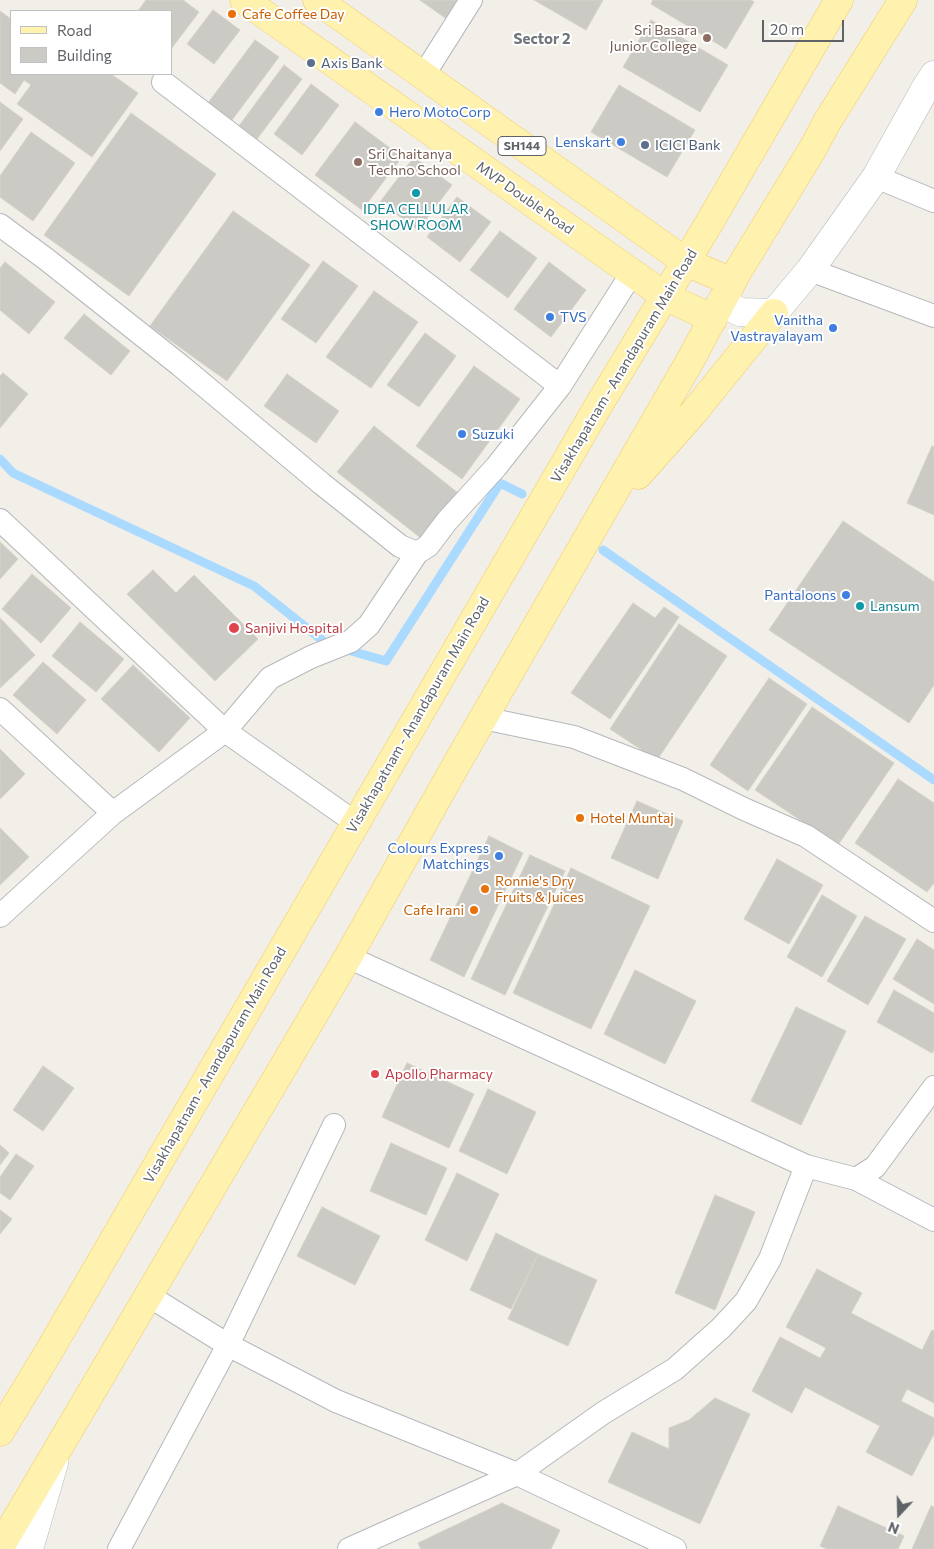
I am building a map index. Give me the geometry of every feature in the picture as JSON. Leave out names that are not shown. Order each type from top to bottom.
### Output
[{"type":"main road","name":"MVP Double Road","points":[[244,0],[665,296],[722,301]]},
{"type":"main road","name":"SH144","points":[[317,0],[686,262],[722,301]]},
{"type":"main road","name":"Visakhapatnam - Anandapuram Main Road","points":[[0,1432],[53,1345],[597,408],[686,262],[839,0]]},
{"type":"main road","points":[[0,1547],[348,957],[483,718],[690,361],[758,237],[812,150],[826,122],[903,0]]},
{"type":"main road","points":[[598,520],[694,412],[810,270],[876,177],[931,85]]},
{"type":"main road","points":[[722,301],[740,312],[774,313]]},
{"type":"main road","points":[[30,1549],[58,1450]]},
{"type":"street","points":[[423,76],[471,0]]},
{"type":"street","points":[[164,82],[560,386]]},
{"type":"street","points":[[876,177],[934,201]]},
{"type":"street","points":[[0,226],[46,259],[180,366],[400,546],[417,552]]},
{"type":"street","points":[[810,270],[934,316]]},
{"type":"street","points":[[0,916],[113,813],[225,731],[270,678],[311,657],[351,641],[368,625],[417,552],[428,546],[447,521],[496,467],[560,386],[632,273]]},
{"type":"street","points":[[0,520],[225,731],[356,823]]},
{"type":"street","points":[[2,713],[113,813]]},
{"type":"street","points":[[483,718],[574,738],[684,779],[744,809],[806,836],[934,921]]},
{"type":"street","points":[[348,957],[806,1166],[856,1179],[934,1220]]},
{"type":"street","points":[[856,1179],[875,1167],[934,1087]]},
{"type":"street","points":[[119,1549],[228,1345],[334,1125]]},
{"type":"street","points":[[349,1549],[517,1474],[604,1413],[675,1368],[721,1328],[746,1302],[770,1259],[806,1166]]},
{"type":"street","points":[[149,1296],[228,1345],[336,1401],[517,1474],[675,1549]]},
{"type":"building","points":[[146,0],[183,0],[199,12],[172,48],[172,10],[139,10]]},
{"type":"building","points":[[420,0],[462,0],[448,20]]},
{"type":"building","points":[[534,0],[603,0],[586,30]]},
{"type":"building","points":[[653,0],[751,0],[754,2],[726,49],[651,4]]},
{"type":"building","points":[[213,10],[240,30],[214,64],[187,44]]},
{"type":"building","points":[[0,11],[10,18],[10,75],[112,75],[138,93],[92,157],[17,104],[31,85],[24,80],[15,94],[0,83]]},
{"type":"building","points":[[651,20],[728,65],[700,112],[623,67]]},
{"type":"building","points":[[255,40],[279,57],[232,120],[208,103]]},
{"type":"building","points":[[284,65],[302,79],[257,139],[239,126]]},
{"type":"building","points":[[311,84],[339,105],[302,155],[274,134]]},
{"type":"building","points":[[619,85],[695,130],[667,177],[591,132]]},
{"type":"building","points":[[0,102],[23,119],[0,151]]},
{"type":"building","points":[[131,113],[216,174],[129,296],[44,235]]},
{"type":"building","points":[[355,122],[402,157],[362,210],[315,175]]},
{"type":"building","points":[[31,132],[75,163],[33,221],[0,197],[0,176]]},
{"type":"building","name":"IDEA CELLULAR SHOW ROOM","points":[[414,157],[452,185],[418,230],[380,202]]},
{"type":"building","points":[[457,197],[491,222],[460,262],[427,237]]},
{"type":"building","points":[[233,211],[310,265],[227,381],[150,326]]},
{"type":"building","points":[[500,231],[537,258],[508,298],[470,270]]},
{"type":"building","points":[[323,261],[358,286],[316,343],[281,319]]},
{"type":"building","points":[[5,262],[55,302],[29,334],[0,310],[0,268]]},
{"type":"building","points":[[549,262],[586,290],[551,337],[514,309]]},
{"type":"building","points":[[374,291],[418,322],[371,388],[326,357]]},
{"type":"building","points":[[84,314],[130,351],[111,375],[64,338]]},
{"type":"building","points":[[425,333],[456,356],[419,407],[387,385]]},
{"type":"building","points":[[474,366],[520,399],[462,479],[416,446]]},
{"type":"building","points":[[3,373],[28,394],[0,428],[0,376]]},
{"type":"building","points":[[287,374],[339,411],[316,443],[264,406]]},
{"type":"building","points":[[374,426],[458,493],[422,539],[337,472]]},
{"type":"building","points":[[932,446],[934,447],[934,515],[907,503]]},
{"type":"building","name":"Lansum","points":[[843,521],[934,582],[934,685],[909,723],[769,630]]},
{"type":"building","points":[[0,542],[18,559],[0,579]]},
{"type":"building","points":[[153,570],[176,593],[194,575],[258,639],[215,681],[127,594]]},
{"type":"building","points":[[32,574],[71,608],[41,643],[2,609]]},
{"type":"building","points":[[633,603],[655,618],[664,607],[679,617],[610,719],[571,693]]},
{"type":"building","points":[[0,618],[35,655],[0,688]]},
{"type":"building","points":[[80,622],[124,659],[96,692],[52,656]]},
{"type":"building","points":[[679,624],[727,656],[657,760],[610,729]]},
{"type":"building","points":[[43,662],[86,700],[57,734],[13,695]]},
{"type":"building","points":[[133,665],[190,718],[159,752],[101,699]]},
{"type":"building","points":[[769,678],[807,704],[748,791],[710,765]]},
{"type":"building","points":[[812,707],[894,763],[838,845],[755,790]]},
{"type":"building","points":[[0,749],[25,774],[0,799]]},
{"type":"building","points":[[898,779],[934,803],[934,883],[927,892],[855,843]]},
{"type":"building","points":[[637,801],[683,821],[658,879],[611,858]]},
{"type":"building","points":[[0,828],[29,857],[0,885]]},
{"type":"building","points":[[489,836],[523,853],[464,977],[430,960]]},
{"type":"building","points":[[530,855],[565,871],[505,995],[471,979]]},
{"type":"building","points":[[777,859],[823,885],[789,944],[744,919]]},
{"type":"building","points":[[571,868],[650,906],[591,1029],[513,993]]},
{"type":"building","points":[[822,895],[857,916],[822,977],[787,957]]},
{"type":"building","points":[[865,916],[906,939],[868,1005],[827,981]]},
{"type":"building","points":[[917,939],[934,950],[934,1004],[893,979]]},
{"type":"building","points":[[635,970],[696,1001],[665,1064],[604,1034]]},
{"type":"building","points":[[894,990],[934,1013],[934,1050],[932,1053],[877,1022]]},
{"type":"building","points":[[796,1007],[846,1031],[801,1125],[751,1101]]},
{"type":"building","points":[[407,1063],[474,1094],[449,1148],[382,1117]]},
{"type":"building","points":[[43,1066],[74,1088],[43,1131],[13,1110]]},
{"type":"building","points":[[488,1089],[536,1112],[507,1174],[459,1151]]},
{"type":"building","points":[[391,1143],[447,1168],[426,1215],[370,1191]]},
{"type":"building","points":[[0,1145],[9,1153],[0,1165]]},
{"type":"building","points":[[16,1154],[34,1166],[10,1200],[0,1193],[0,1177]]},
{"type":"building","points":[[457,1173],[499,1194],[467,1261],[425,1240]]},
{"type":"building","points":[[715,1195],[755,1212],[715,1310],[675,1293]]},
{"type":"building","points":[[322,1207],[380,1236],[355,1285],[297,1256]]},
{"type":"building","points":[[0,1210],[12,1219],[0,1234]]},
{"type":"building","points":[[496,1233],[538,1254],[511,1309],[470,1290]]},
{"type":"building","points":[[538,1254],[597,1280],[568,1346],[508,1319]]},
{"type":"building","points":[[817,1269],[862,1293],[851,1313],[922,1350],[932,1330],[934,1331],[934,1403],[907,1389],[901,1401],[934,1418],[934,1434],[912,1476],[866,1452],[880,1426],[805,1387],[792,1413],[752,1391],[780,1337],[820,1358],[826,1348],[786,1327]]},
{"type":"building","points":[[715,1398],[750,1414],[700,1524],[608,1482],[632,1432],[669,1449],[669,1428],[689,1420]]},
{"type":"building","points":[[502,1503],[560,1530],[551,1549],[421,1549],[418,1543]]},
{"type":"building","points":[[838,1506],[904,1536],[898,1549],[827,1549],[820,1546]]},
{"type":"building","points":[[931,1506],[934,1507],[934,1549],[912,1549]]},
{"type":"waterway","points":[[0,459],[13,473],[254,586],[327,644],[386,661],[500,483],[522,494]]},
{"type":"waterway","points":[[603,550],[934,780]]},
{"type":"place","name":"Cafe Coffee Day","points":[[232,14]]},
{"type":"place","name":"Sri Basara Junior College","points":[[707,38]]},
{"type":"place","name":"Axis Bank","points":[[311,63]]},
{"type":"place","name":"Hero MotoCorp","points":[[379,112]]},
{"type":"place","name":"Lenskart","points":[[621,142]]},
{"type":"place","name":"ICICI Bank","points":[[645,145]]},
{"type":"place","name":"Sri Chaitanya Techno School","points":[[358,162]]},
{"type":"place","name":"IDEA CELLULAR SHOW ROOM","points":[[416,193]]},
{"type":"place","name":"TVS","points":[[550,317]]},
{"type":"place","name":"Vanitha Vastrayalayam","points":[[833,328]]},
{"type":"place","name":"Suzuki","points":[[462,434]]},
{"type":"place","name":"Pantaloons","points":[[846,595]]},
{"type":"place","name":"Lansum","points":[[860,606]]},
{"type":"place","name":"Sanjivi Hospital","points":[[234,628]]},
{"type":"place","name":"Hotel Muntaj","points":[[580,818]]},
{"type":"place","name":"Colours Express Matchings","points":[[499,856]]},
{"type":"place","name":"Ronnie's Dry Fruits & Juices","points":[[485,889]]},
{"type":"place","name":"Cafe Irani","points":[[474,910]]},
{"type":"place","name":"Apollo Pharmacy","points":[[375,1074]]},
{"type":"district","name":"Sector 2","points":[[542,39]]}]
